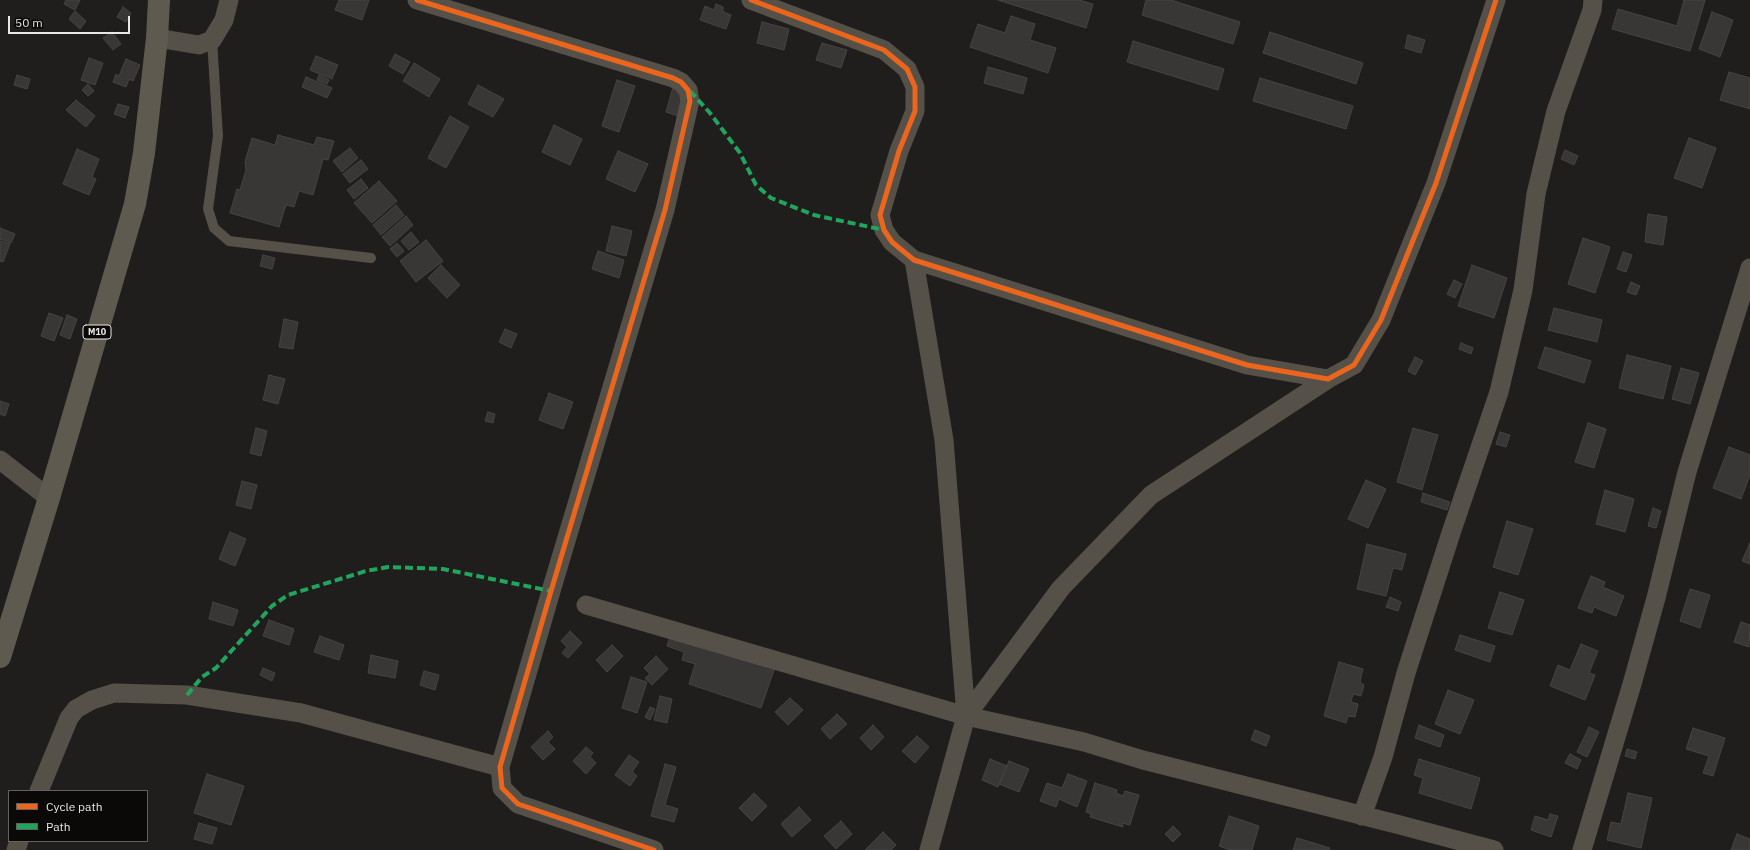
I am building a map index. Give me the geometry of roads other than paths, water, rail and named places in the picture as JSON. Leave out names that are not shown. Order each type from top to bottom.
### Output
[{"type":"main road","name":"M10","points":[[0,657],[5,623],[49,498],[135,204],[144,153],[157,38],[159,0]]},
{"type":"street","points":[[157,38],[199,45],[212,40],[224,20],[229,0]]},
{"type":"street","points":[[417,0],[673,78],[681,82],[688,90],[690,101],[665,210],[500,767],[502,788],[518,804],[654,850]]},
{"type":"street","points":[[751,0],[884,50],[907,69],[915,87],[915,111],[899,151],[880,215],[884,230],[892,242],[914,260],[1247,365],[1328,379]]},
{"type":"street","points":[[966,716],[1061,588],[1151,495],[1328,379],[1354,365],[1382,320],[1436,183],[1496,0]]},
{"type":"street","points":[[1362,816],[1383,757],[1406,673],[1499,392],[1523,290],[1536,194],[1556,111],[1592,10],[1593,0]]},
{"type":"street","points":[[914,260],[944,440],[966,716],[929,850]]},
{"type":"street","points":[[1582,850],[1632,684],[1656,598],[1686,472],[1750,268]]},
{"type":"street","points":[[0,460],[49,498]]},
{"type":"street","points":[[586,605],[966,716],[1084,742],[1143,760],[1494,850]]},
{"type":"street","points":[[39,790],[69,718],[76,709],[92,700],[114,693],[187,695],[301,714],[500,767]]},
{"type":"lane","points":[[212,40],[218,136],[208,209],[214,228],[229,241],[371,258]]}]
